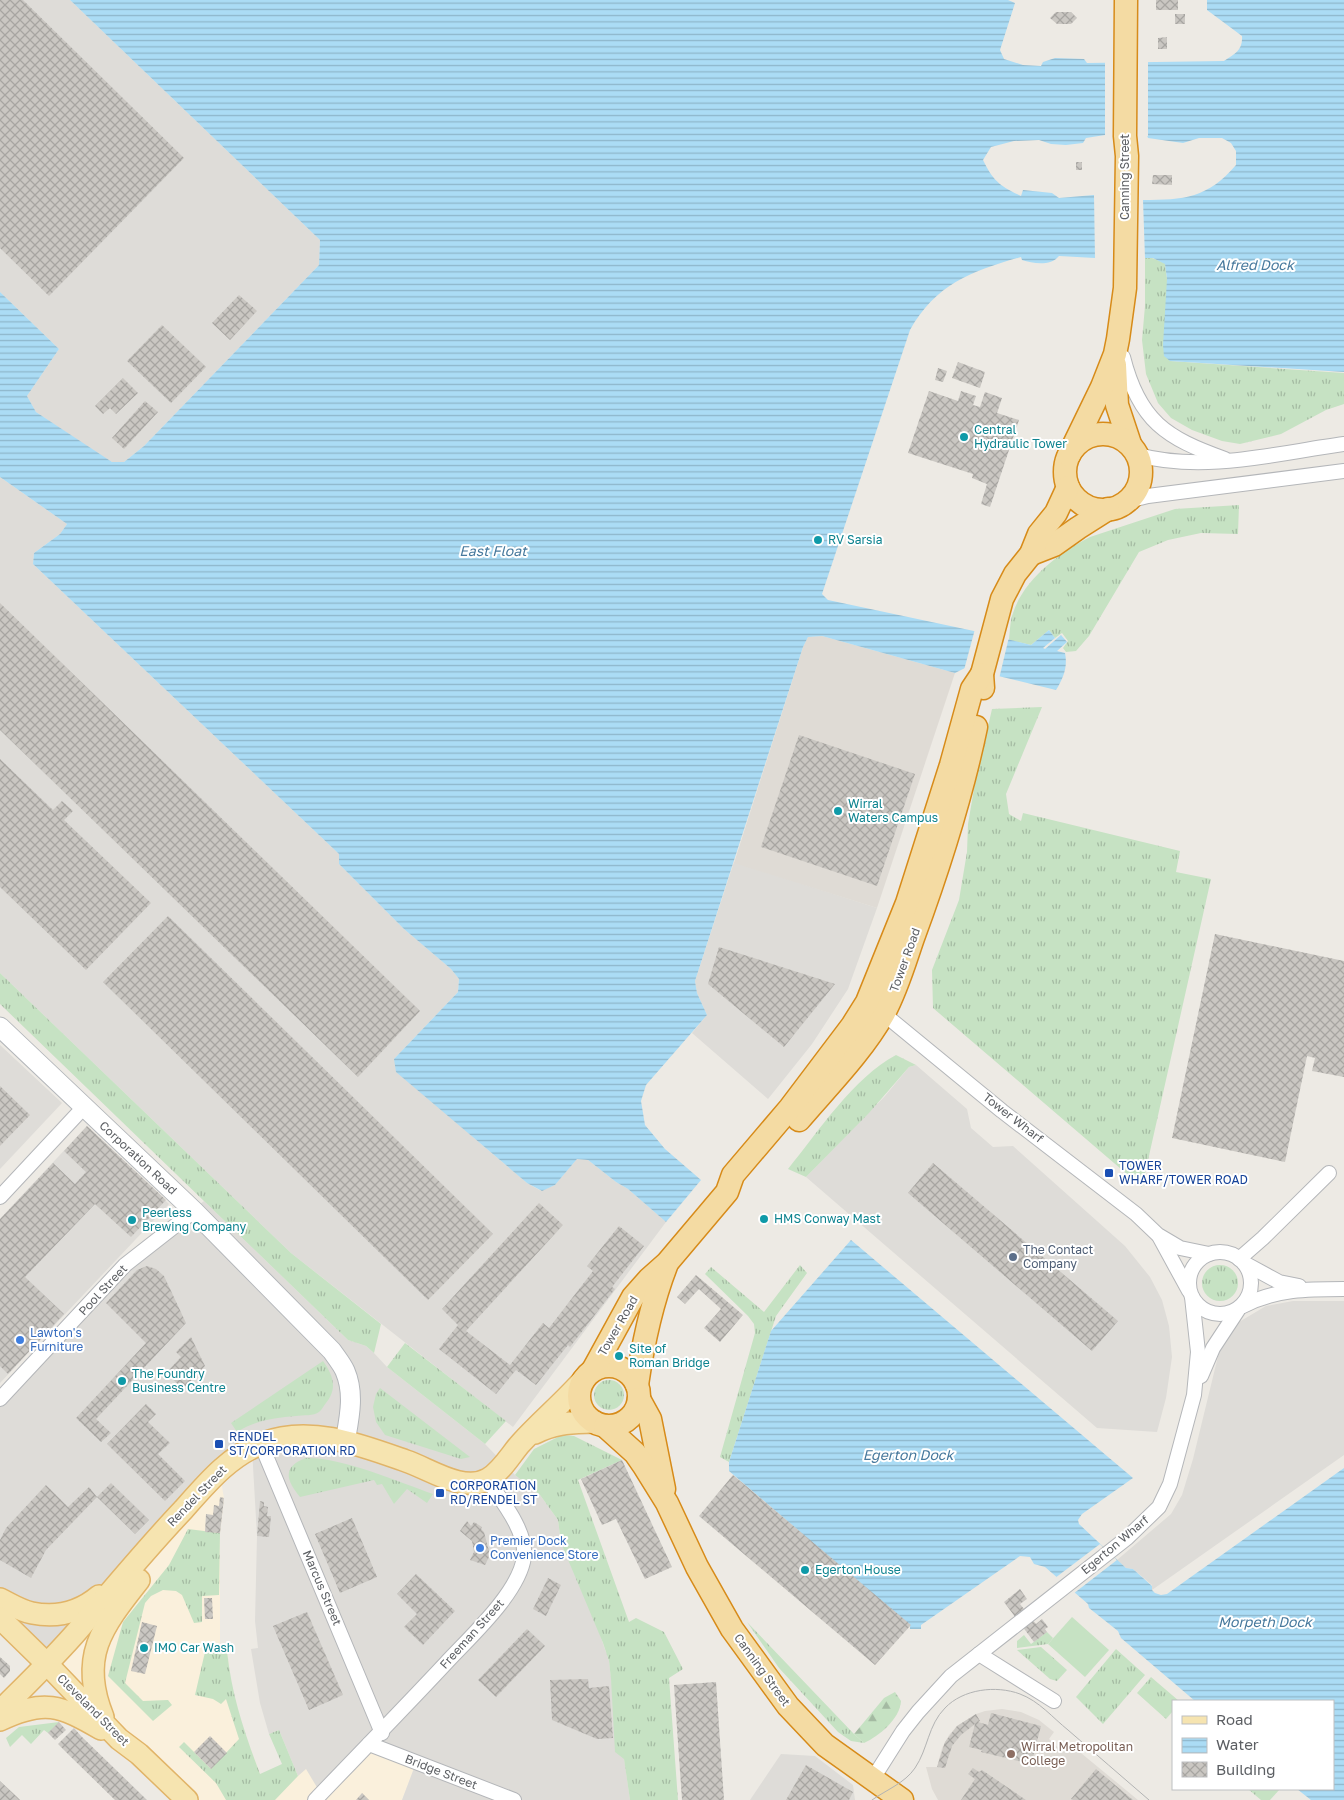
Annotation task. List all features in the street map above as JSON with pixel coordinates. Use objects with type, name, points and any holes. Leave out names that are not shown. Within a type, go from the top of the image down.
[{"type":"highway","name":"Canning Street","points":[[1126,0],[1125,136],[1127,156],[1125,288],[1117,347],[1115,385],[1117,405],[1134,450]]},
{"type":"highway","name":"Canning Street","points":[[1069,455],[1102,386],[1117,347]]},
{"type":"highway","points":[[1031,554],[1054,545],[1078,528],[1118,505],[1138,488],[1142,471],[1134,450],[1113,435],[1097,434],[1080,442],[1069,455],[1065,473],[1068,487],[1085,505],[1100,510],[1118,505]]},
{"type":"highway","name":"Tower Road","points":[[589,1374],[634,1297],[648,1279],[667,1263],[727,1192],[743,1186],[868,1038],[875,1008],[894,992],[924,909],[967,769],[983,696],[982,674],[1000,606],[1008,585],[1031,554],[1039,534],[1056,513],[1068,487]]},
{"type":"highway","name":"Tower Road","points":[[638,1392],[642,1348],[653,1301],[667,1263]]},
{"type":"highway","points":[[607,1366],[617,1367],[628,1372],[638,1392],[637,1408],[630,1418],[618,1424],[600,1424],[585,1414],[580,1402],[580,1387],[589,1374],[607,1366]]},
{"type":"highway","name":"Canning Street","points":[[638,1392],[650,1419],[667,1503]]},
{"type":"highway","name":"Canning Street","points":[[600,1424],[635,1453],[667,1503],[697,1567],[732,1629],[788,1706],[825,1745],[902,1800]]},
{"type":"main road","name":"Corporation Road","points":[[0,1027],[194,1211],[332,1351],[345,1370],[350,1391],[350,1412],[345,1442]]},
{"type":"main road","points":[[487,1479],[498,1471],[526,1438],[589,1374]]},
{"type":"main road","points":[[526,1438],[554,1425],[566,1422],[600,1424]]},
{"type":"main road","name":"Rendel Street","points":[[0,1711],[47,1664],[219,1470],[235,1457],[261,1444],[281,1437],[311,1435],[345,1442],[407,1461],[454,1480],[471,1482],[487,1479]]},
{"type":"main road","points":[[112,1732],[93,1689],[92,1670],[96,1644],[118,1607],[148,1567],[183,1510]]},
{"type":"main road","points":[[0,1599],[32,1613],[60,1614],[76,1611],[93,1601],[123,1578]]},
{"type":"main road","name":"Cleveland Street","points":[[0,1618],[112,1732],[139,1754],[187,1800]]},
{"type":"main road","points":[[0,1720],[18,1711],[31,1708],[53,1707],[112,1732]]},
{"type":"street","points":[[1117,347],[1140,404],[1156,424],[1165,431],[1206,452],[1230,461]]},
{"type":"street","points":[[1134,450],[1162,461],[1202,463],[1230,461],[1344,444]]},
{"type":"street","points":[[1118,505],[1148,496],[1344,471]]},
{"type":"street","name":"Tower Wharf","points":[[875,1008],[1002,1111],[1136,1214],[1158,1235],[1180,1248],[1209,1254]]},
{"type":"street","points":[[0,1196],[84,1107]]},
{"type":"street","points":[[1241,1261],[1329,1173]]},
{"type":"street","name":"Pool Street","points":[[0,1399],[125,1265],[194,1211]]},
{"type":"street","name":"Tower Wharf","points":[[1158,1235],[1191,1295]]},
{"type":"street","points":[[1314,1289],[1279,1282],[1229,1253],[1222,1252],[1209,1254],[1199,1260],[1193,1268],[1189,1279],[1191,1295],[1198,1306],[1205,1311],[1216,1314],[1228,1314],[1272,1294],[1314,1289],[1344,1289]]},
{"type":"street","points":[[1240,1308],[1250,1292],[1251,1285],[1249,1271],[1241,1261]]},
{"type":"street","name":"Egerton Wharf","points":[[872,1780],[903,1730],[951,1676],[1127,1538],[1159,1507],[1170,1484],[1180,1455],[1194,1395],[1198,1352],[1191,1295]]},
{"type":"street","name":"Egerton Wharf","points":[[1194,1395],[1213,1348],[1240,1308]]},
{"type":"street","name":"Marcus Street","points":[[261,1444],[382,1733]]},
{"type":"street","name":"Freeman Street","points":[[315,1800],[368,1744],[382,1733],[499,1605],[518,1576],[524,1556],[522,1537],[506,1507],[487,1479]]},
{"type":"street","points":[[979,1654],[1054,1701]]},
{"type":"street","name":"Bridge Street","points":[[368,1744],[514,1800]]},
{"type":"shaded area","points":[[0,0],[70,0],[320,240],[319,265],[144,446],[124,462],[112,462],[36,412],[27,396],[59,349],[0,292]]},
{"type":"shaded area","points":[[0,477],[67,524],[60,534],[34,553],[33,564],[339,854],[339,864],[404,929],[451,969],[459,979],[458,992],[394,1059],[474,1138],[527,1183],[541,1191],[555,1185],[577,1159],[588,1160],[628,1189],[666,1222],[513,1427],[291,1253],[0,973]]},
{"type":"shaded area","points":[[822,636],[955,673],[877,908],[734,863],[803,647],[808,637]]},
{"type":"shaded area","points":[[734,862],[877,908],[848,989],[812,1044],[768,1099],[692,1033],[707,1015],[697,993],[695,981]]},
{"type":"shaded area","points":[[0,1045],[62,1103],[0,1169]]},
{"type":"shaded area","points":[[916,1065],[967,1109],[971,1128],[993,1147],[1013,1146],[1125,1246],[1150,1277],[1162,1300],[1169,1326],[1172,1357],[1166,1398],[1157,1432],[1097,1428],[806,1177],[885,1096],[909,1067]]},
{"type":"shaded area","points":[[87,1126],[169,1204],[0,1383],[0,1219]]},
{"type":"shaded area","points":[[204,1201],[348,1340],[366,1346],[387,1367],[485,1444],[515,1475],[540,1495],[558,1520],[561,1543],[589,1603],[609,1661],[621,1755],[624,1758],[630,1800],[402,1800],[416,1763],[369,1745],[321,1794],[306,1769],[298,1776],[279,1730],[269,1734],[260,1703],[251,1649],[258,1648],[255,1621],[257,1536],[252,1449],[47,1664],[0,1618],[0,1398],[125,1265]]},
{"type":"shaded area","points":[[1293,1301],[1344,1301],[1344,1455],[1152,1590],[1152,1585],[1133,1569],[1126,1568],[1117,1560],[1171,1514],[1182,1495],[1193,1459],[1221,1344],[1239,1322],[1266,1306]]},
{"type":"shaded area","points":[[219,1470],[224,1498],[220,1533],[220,1651],[227,1651],[232,1692],[239,1718],[260,1774],[305,1769],[369,1744],[416,1763],[402,1800],[187,1800],[47,1664]]},
{"type":"shaded area","name":"Wirral Metropolitan College","points":[[1002,1709],[1021,1712],[1039,1720],[1054,1732],[1049,1739],[1063,1752],[1070,1744],[1138,1800],[938,1800],[932,1789],[926,1767],[937,1767],[942,1748],[949,1735],[957,1726],[976,1714]]},
{"type":"shaded area","points":[[781,1754],[815,1756],[853,1785],[855,1800],[750,1800]]},
{"type":"green space","points":[[1145,258],[1152,258],[1165,263],[1170,361],[1344,373],[1344,404],[1326,410],[1281,434],[1240,444],[1222,441],[1192,430],[1171,418],[1158,403],[1146,374],[1142,340],[1145,306]]},
{"type":"green space","points":[[1239,505],[1238,534],[1201,533],[1168,540],[1139,552],[1089,636],[1076,651],[1066,652],[1063,648],[1068,641],[1062,633],[1055,638],[1049,630],[1031,645],[1009,640],[1013,613],[1025,589],[1044,568],[1067,550],[1090,537],[1175,509]]},
{"type":"green space","points":[[1042,707],[1006,794],[1009,814],[1021,821],[1023,813],[1180,851],[1176,872],[1211,879],[1142,1187],[933,1008],[932,970],[959,900],[975,783],[992,709]]},
{"type":"green space","points":[[0,973],[291,1253],[381,1324],[374,1353],[366,1346],[348,1340],[0,1004]]},
{"type":"green space","points":[[896,1055],[916,1065],[909,1067],[869,1113],[806,1177],[788,1169],[824,1122],[851,1091],[881,1065]]},
{"type":"green space","points":[[800,1265],[807,1273],[776,1316],[729,1462],[720,1457],[755,1333],[754,1324],[705,1274],[711,1267],[764,1312]]},
{"type":"green space","points":[[1220,1265],[1233,1270],[1238,1283],[1233,1296],[1220,1301],[1207,1296],[1202,1283],[1207,1270]]},
{"type":"green space","points":[[405,1343],[506,1421],[485,1444],[387,1367]]},
{"type":"green space","points":[[323,1361],[332,1376],[333,1387],[330,1397],[320,1411],[311,1415],[266,1420],[237,1432],[231,1423]]},
{"type":"green space","points":[[609,1380],[620,1384],[624,1395],[620,1406],[609,1410],[598,1406],[594,1395],[598,1384]]},
{"type":"green space","points":[[380,1388],[470,1457],[461,1459],[385,1435],[376,1422],[373,1407],[376,1394]]},
{"type":"green space","points":[[562,1435],[574,1436],[622,1460],[578,1480],[629,1622],[636,1618],[664,1632],[683,1669],[669,1678],[678,1800],[630,1800],[624,1759],[615,1752],[611,1679],[609,1661],[603,1643],[561,1543],[558,1520],[540,1495],[515,1475],[534,1449]]},
{"type":"green space","points":[[306,1458],[353,1466],[433,1494],[427,1503],[407,1489],[394,1504],[382,1484],[377,1485],[374,1480],[300,1497],[292,1485],[289,1475],[293,1466]]},
{"type":"green space","points":[[188,1529],[220,1533],[219,1595],[202,1596],[202,1622],[194,1623],[182,1595],[176,1591],[163,1590],[151,1596],[145,1603],[125,1683],[143,1701],[168,1700],[172,1705],[153,1721],[108,1676],[123,1622],[169,1565]]},
{"type":"green space","points":[[1072,1617],[1109,1650],[1085,1677],[1048,1644]]},
{"type":"green space","points":[[747,1622],[864,1743],[851,1741],[838,1732],[779,1668]]},
{"type":"green space","points":[[1047,1632],[1053,1638],[1048,1644],[1017,1648],[1017,1641],[1024,1635],[1031,1644]]},
{"type":"green space","points":[[1041,1647],[1067,1670],[1057,1681],[1050,1679],[1017,1650]]},
{"type":"green space","points":[[1116,1649],[1145,1675],[1103,1724],[1076,1697]]},
{"type":"green space","points":[[227,1651],[239,1714],[260,1774],[282,1764],[269,1734],[279,1730],[298,1776],[275,1800],[226,1800],[216,1783],[179,1747],[184,1742],[211,1769],[239,1739],[226,1699],[221,1704],[213,1699],[195,1695],[205,1652]]},
{"type":"green space","points":[[1151,1677],[1178,1700],[1172,1700],[1172,1712],[1166,1719],[1137,1693]]},
{"type":"green space","points":[[895,1692],[901,1701],[897,1714],[888,1726],[864,1743],[854,1734],[884,1698]]},
{"type":"green space","points":[[59,1722],[48,1733],[44,1730],[31,1744],[22,1735],[10,1747],[6,1738],[19,1727]]},
{"type":"green space","points":[[1249,1790],[1279,1790],[1270,1800],[1261,1800]]},
{"type":"water","name":"East Float","points":[[70,0],[1008,0],[1015,3],[1000,50],[1004,59],[1023,65],[1041,66],[1043,62],[1055,58],[1084,59],[1087,63],[1224,61],[1235,54],[1240,48],[1242,36],[1207,10],[1207,0],[1344,0],[1344,372],[1170,361],[1164,356],[1167,279],[1165,264],[1153,258],[1145,258],[1143,200],[1183,198],[1205,191],[1226,176],[1236,165],[1236,151],[1231,143],[1222,138],[1199,138],[1183,143],[1148,138],[1147,135],[1105,135],[1086,138],[1083,143],[1066,145],[1051,144],[1039,140],[1014,141],[991,147],[983,160],[990,173],[998,182],[1021,196],[1023,190],[1052,193],[1059,198],[1094,195],[1095,258],[1059,256],[1052,261],[1042,263],[1022,260],[1021,257],[1003,262],[971,274],[944,290],[920,314],[910,330],[822,594],[828,600],[1031,645],[1049,630],[1055,638],[1043,648],[1045,649],[1061,635],[1067,642],[1057,651],[1065,653],[1064,673],[1056,690],[965,668],[955,673],[822,636],[808,637],[803,647],[695,981],[697,993],[707,1015],[646,1085],[641,1101],[645,1125],[665,1149],[701,1180],[666,1222],[628,1189],[588,1160],[577,1159],[555,1185],[542,1191],[527,1183],[396,1072],[394,1059],[458,992],[459,979],[451,969],[404,929],[339,864],[339,854],[33,564],[34,553],[60,534],[67,524],[0,477],[0,292],[59,349],[27,396],[36,412],[112,462],[124,462],[144,446],[319,265],[320,240]]},
{"type":"water","name":"Egerton Dock","points":[[851,1240],[1133,1478],[1082,1514],[1078,1520],[1079,1524],[1126,1568],[1133,1569],[1152,1586],[1152,1590],[1155,1593],[1161,1595],[1167,1594],[1344,1468],[1344,1800],[1311,1800],[1298,1790],[1334,1790],[1334,1700],[1194,1700],[1121,1638],[1118,1631],[1089,1608],[1088,1604],[1045,1567],[1034,1564],[1030,1557],[1020,1556],[921,1625],[921,1629],[910,1629],[910,1626],[729,1471],[729,1462],[771,1331]]},
{"type":"pier","points":[[1105,60],[1148,60],[1148,136],[1105,136]]},
{"type":"pier","points":[[975,629],[1009,637],[999,679],[964,670]]},
{"type":"pier","points":[[1100,1544],[1117,1560],[1073,1594],[1055,1578]]},
{"type":"building","points":[[0,0],[23,0],[184,158],[49,296],[0,248]]},
{"type":"building","points":[[1156,0],[1178,0],[1178,10],[1156,10]]},
{"type":"building","points":[[1056,12],[1071,12],[1077,18],[1071,24],[1057,24],[1050,18]]},
{"type":"building","points":[[1175,14],[1185,14],[1185,24],[1175,24]]},
{"type":"building","points":[[1167,37],[1167,49],[1158,49],[1158,38]]},
{"type":"building","points":[[1076,162],[1082,162],[1082,170],[1076,170]]},
{"type":"building","points":[[1153,175],[1172,175],[1172,185],[1152,184]]},
{"type":"building","points":[[239,295],[257,311],[230,340],[212,323]]},
{"type":"building","points":[[162,325],[206,367],[171,403],[127,361]]},
{"type":"building","points":[[958,362],[985,372],[980,388],[952,378]]},
{"type":"building","points":[[938,368],[947,371],[943,382],[935,380]]},
{"type":"building","points":[[123,378],[138,393],[116,414],[110,408],[103,414],[95,406]]},
{"type":"building","name":"Central Hydraulic Tower","points":[[929,391],[958,401],[961,391],[976,396],[973,405],[980,407],[985,392],[1002,398],[997,413],[1019,420],[990,507],[981,504],[987,484],[972,478],[973,474],[908,453]]},
{"type":"building","points":[[145,401],[158,412],[124,449],[112,438]]},
{"type":"building","points":[[0,603],[420,1011],[358,1077],[0,730]]},
{"type":"building","name":"Wirral Waters Campus","points":[[799,735],[915,774],[877,886],[761,847]]},
{"type":"building","points":[[0,759],[53,810],[62,801],[73,811],[64,820],[151,903],[86,970],[0,887]]},
{"type":"building","points":[[168,916],[493,1234],[428,1300],[103,982]]},
{"type":"building","points":[[1215,934],[1344,961],[1344,1077],[1312,1071],[1315,1058],[1307,1056],[1285,1162],[1172,1138]]},
{"type":"building","points":[[719,947],[835,984],[784,1047],[708,984]]},
{"type":"building","points":[[0,1086],[30,1115],[0,1146]]},
{"type":"building","points":[[87,1126],[166,1200],[131,1237],[95,1204],[25,1277],[64,1314],[8,1374],[0,1366],[0,1219],[53,1163],[75,1184],[86,1172],[64,1151]]},
{"type":"building","name":"The Contact Company","points":[[933,1163],[1118,1321],[1092,1351],[908,1193]]},
{"type":"building","points":[[539,1203],[563,1225],[466,1331],[510,1365],[543,1323],[549,1328],[593,1271],[587,1266],[619,1226],[644,1246],[612,1287],[615,1289],[570,1347],[568,1345],[536,1385],[516,1370],[496,1394],[439,1349],[458,1325],[442,1309]]},
{"type":"building","name":"The Foundry Business Centre","points":[[147,1266],[156,1269],[164,1276],[186,1323],[96,1419],[111,1433],[101,1442],[76,1418],[146,1343],[106,1303],[137,1270]]},
{"type":"building","points":[[696,1275],[743,1315],[720,1342],[704,1328],[721,1309],[699,1289],[685,1304],[677,1297]]},
{"type":"building","points":[[191,1337],[205,1366],[183,1389],[166,1373],[181,1357],[176,1352]]},
{"type":"building","points":[[146,1404],[156,1414],[148,1422],[170,1443],[158,1454],[185,1481],[165,1501],[107,1444]]},
{"type":"building","points":[[622,1460],[672,1567],[645,1579],[616,1519],[602,1525],[581,1479]]},
{"type":"building","name":"Egerton House","points":[[733,1475],[911,1625],[875,1665],[699,1516]]},
{"type":"building","points":[[111,1483],[149,1520],[135,1534],[97,1497]]},
{"type":"building","points":[[46,1485],[68,1507],[89,1487],[97,1497],[46,1550],[31,1578],[0,1560],[0,1540],[6,1528]]},
{"type":"building","points":[[220,1497],[224,1498],[220,1533],[205,1532],[206,1514],[213,1515],[214,1505],[219,1506]]},
{"type":"building","points":[[260,1501],[264,1502],[264,1506],[268,1507],[267,1516],[271,1516],[269,1537],[257,1536]]},
{"type":"building","points":[[352,1518],[377,1577],[340,1593],[315,1534]]},
{"type":"building","name":"Premier Dock Convenience Store","points":[[467,1521],[471,1526],[474,1522],[482,1527],[481,1529],[484,1532],[490,1555],[485,1565],[470,1560],[474,1552],[472,1541],[460,1531]]},
{"type":"building","points":[[416,1574],[455,1611],[423,1645],[404,1627],[417,1614],[397,1594]]},
{"type":"building","points":[[548,1578],[561,1585],[546,1616],[533,1609]]},
{"type":"building","points":[[1020,1589],[1027,1599],[1020,1604],[1036,1624],[1042,1619],[1048,1627],[1045,1629],[1047,1632],[1034,1642],[1004,1602]]},
{"type":"building","points":[[204,1598],[212,1598],[213,1619],[205,1619]]},
{"type":"building","points":[[307,1612],[343,1695],[309,1710],[273,1626]]},
{"type":"building","name":"IMO Car Wash","points":[[142,1622],[157,1626],[145,1674],[131,1671]]},
{"type":"building","points":[[527,1629],[545,1646],[496,1697],[478,1680]]},
{"type":"building","points":[[0,1657],[10,1666],[10,1671],[4,1678],[0,1674]]},
{"type":"building","points":[[588,1679],[589,1688],[609,1686],[613,1738],[597,1739],[552,1720],[550,1680]]},
{"type":"building","points":[[716,1682],[724,1800],[682,1800],[674,1685]]},
{"type":"building","points":[[991,1713],[1041,1726],[1031,1764],[981,1752],[982,1750],[969,1747],[975,1724],[961,1735],[952,1746],[945,1768],[937,1767],[945,1742],[957,1726],[976,1714],[980,1721],[978,1722],[988,1725]]},
{"type":"building","points":[[59,1722],[66,1730],[55,1740],[48,1733]]},
{"type":"building","points":[[74,1728],[147,1800],[115,1800],[72,1758],[58,1744]]},
{"type":"building","points":[[210,1736],[227,1753],[211,1769],[194,1752]]},
{"type":"building","points":[[806,1765],[853,1792],[849,1800],[786,1800]]},
{"type":"building","points":[[973,1768],[979,1772],[982,1770],[1026,1800],[961,1800],[975,1779],[968,1774]]},
{"type":"building","points":[[1096,1769],[1133,1800],[1071,1799]]},
{"type":"building","points":[[0,1781],[17,1797],[20,1800],[0,1800]]},
{"type":"building","points":[[362,1793],[369,1800],[356,1800]]},
{"type":"tram line","points":[[872,1800],[901,1782],[915,1768],[923,1753],[931,1729],[945,1708],[952,1702],[970,1693],[990,1689],[1020,1694],[1046,1710],[1149,1800]]},
{"type":"place","name":"Central Hydraulic Tower","points":[[964,437]]},
{"type":"place","name":"RV Sarsia","points":[[818,540]]},
{"type":"place","name":"Wirral Waters Campus","points":[[838,811]]},
{"type":"place","name":"TOWER WHARF/TOWER ROAD","points":[[1109,1173]]},
{"type":"place","name":"HMS Conway Mast","points":[[764,1219]]},
{"type":"place","name":"Peerless Brewing Company","points":[[132,1220]]},
{"type":"place","name":"The Contact Company","points":[[1013,1257]]},
{"type":"place","name":"Lawton's Furniture","points":[[20,1340]]},
{"type":"place","name":"Site of Roman Bridge","points":[[619,1356]]},
{"type":"place","name":"The Foundry Business Centre","points":[[122,1381]]},
{"type":"place","name":"RENDEL ST/CORPORATION RD","points":[[219,1444]]},
{"type":"place","name":"CORPORATION RD/RENDEL ST","points":[[440,1493]]},
{"type":"place","name":"Premier Dock Convenience Store","points":[[480,1548]]},
{"type":"place","name":"Egerton House","points":[[805,1570]]},
{"type":"place","name":"IMO Car Wash","points":[[144,1648]]},
{"type":"place","name":"Wirral Metropolitan College","points":[[1011,1754]]},
{"type":"water label","name":"Alfred Dock","points":[[1255,265]]},
{"type":"water label","name":"Morpeth Dock","points":[[1265,1622]]}]
